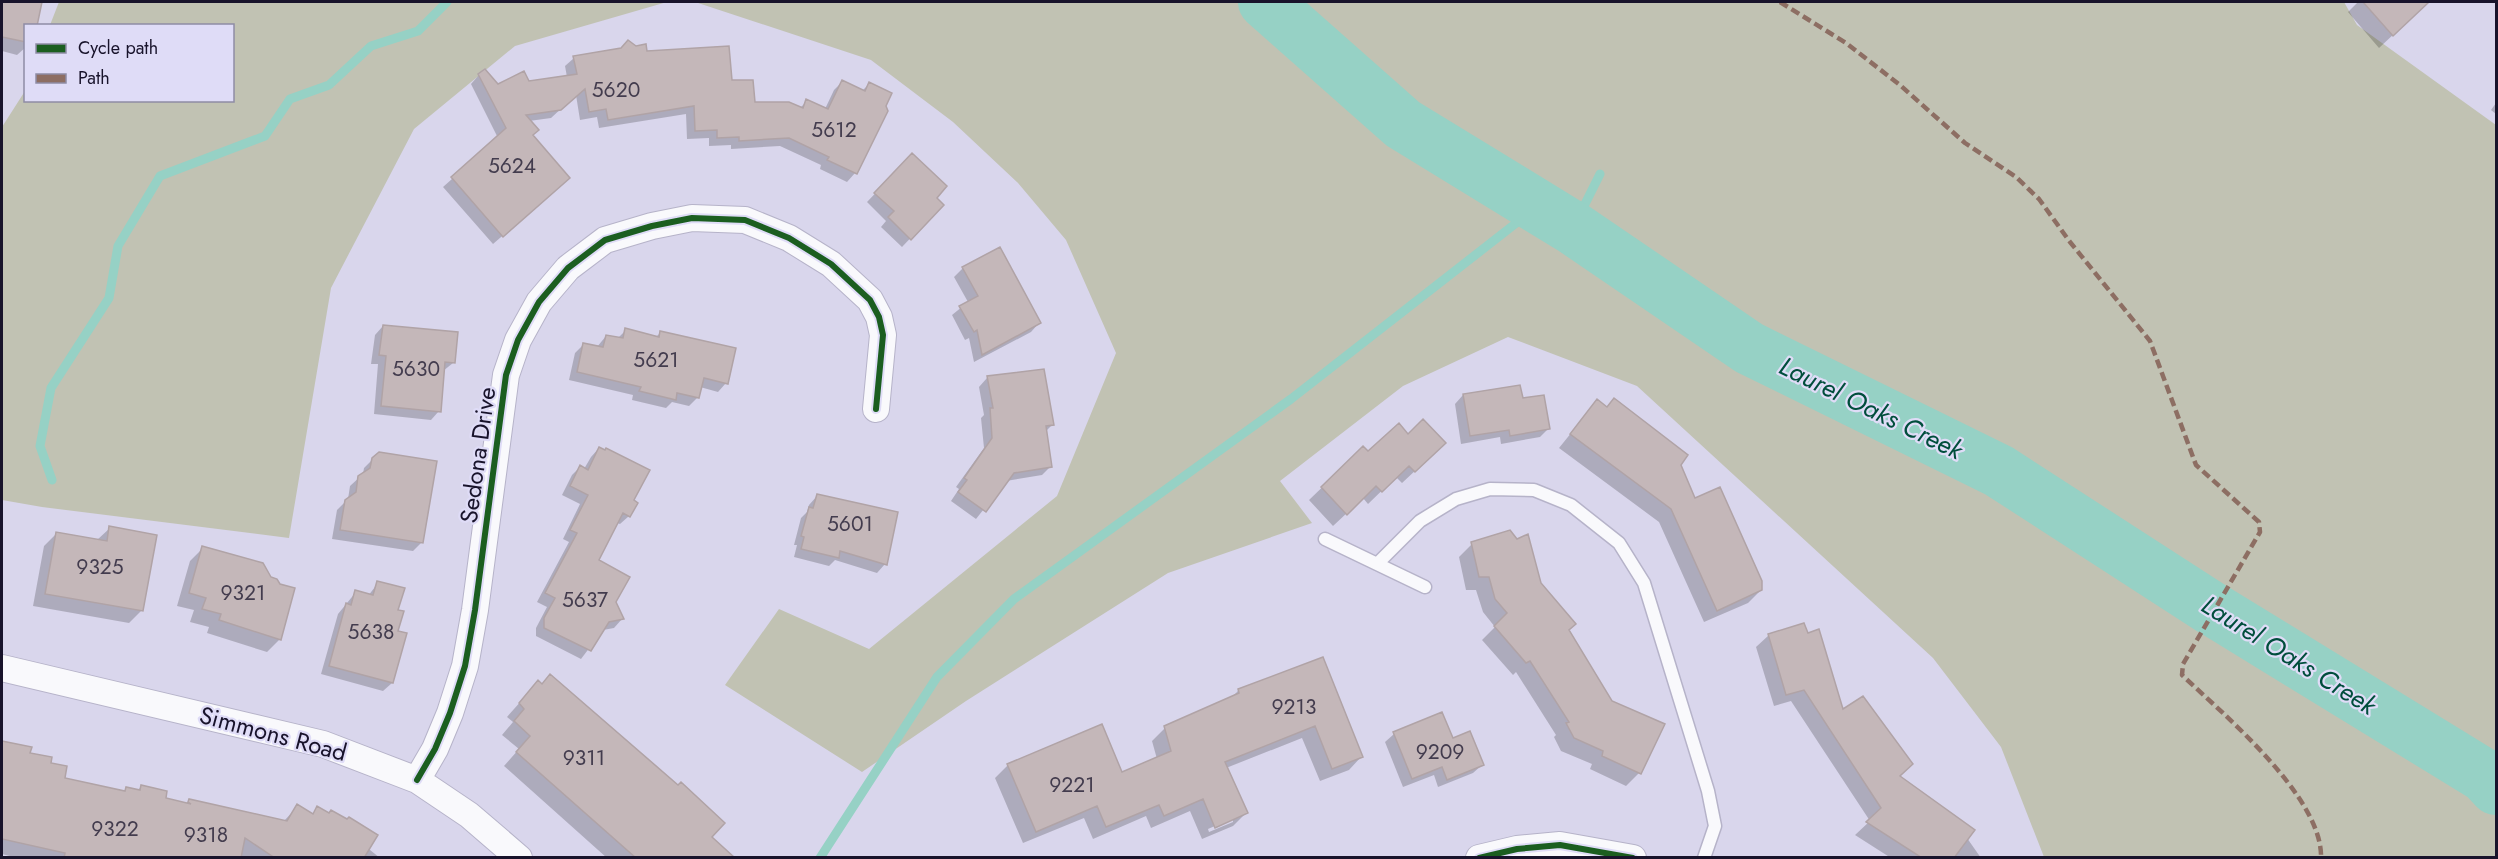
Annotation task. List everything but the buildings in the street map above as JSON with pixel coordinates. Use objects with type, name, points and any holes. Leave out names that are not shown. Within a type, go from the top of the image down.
[{"type":"street","name":"Sedona Drive","points":[[417,780],[435,749],[450,713],[465,666],[476,610],[506,375],[518,340],[539,302],[568,268],[605,240],[652,226],[692,218],[745,220],[789,237],[831,264],[870,300],[879,317],[883,335],[876,409]]},
{"type":"street","name":"Simmons Road","points":[[2,668],[323,744],[417,780],[469,815],[519,858]]},
{"type":"street","points":[[1479,858],[1517,849],[1560,845],[1633,858]]},
{"type":"lane","points":[[1377,564],[1419,520],[1456,499],[1490,489],[1534,490],[1571,505],[1619,543],[1644,583],[1708,792],[1715,826],[1704,858]]},
{"type":"lane","points":[[1325,538],[1425,587]]},
{"type":"green space","points":[[59,2],[667,2],[515,46],[414,129],[331,288],[289,538],[2,500],[2,127],[24,93],[24,102],[234,102],[234,24],[50,24]]},
{"type":"green space","points":[[695,2],[2344,2],[2357,25],[2496,125],[2496,857],[2044,857],[2001,747],[1933,658],[1637,386],[1508,337],[1403,386],[1280,481],[1312,523],[1168,573],[966,701],[862,772],[725,685],[779,609],[869,649],[1057,496],[1116,353],[1066,240],[1018,183],[953,122],[871,60]]},
{"type":"waterway","points":[[52,480],[40,446],[51,388],[109,298],[118,246],[160,176],[265,136],[290,99],[329,85],[371,46],[418,31],[447,2]]},
{"type":"waterway","name":"Laurel Oaks Creek","points":[[1265,2],[1403,124],[1573,228],[1749,348],[1999,471],[2211,608],[2485,776],[2496,788]]},
{"type":"waterway","points":[[1573,228],[1600,174]]},
{"type":"waterway","points":[[820,858],[937,677],[1014,599],[1291,399],[1538,206]]},
{"type":"marked path","points":[[1780,2],[1846,43],[1900,85],[1965,143],[2016,177],[2039,199],[2070,242],[2150,341],[2196,465],[2259,522],[2260,532],[2183,664],[2182,675],[2245,734],[2289,784],[2306,809],[2317,834],[2321,858]]},
{"type":"cycle path","points":[[417,780],[435,749],[450,713],[465,666],[475,610],[506,375],[518,340],[539,302],[568,268],[605,240],[652,226],[692,218],[745,220],[789,238],[831,264],[870,300],[879,317],[883,335],[876,409]]},
{"type":"cycle path","points":[[1479,858],[1517,849],[1560,845],[1633,858]]}]
